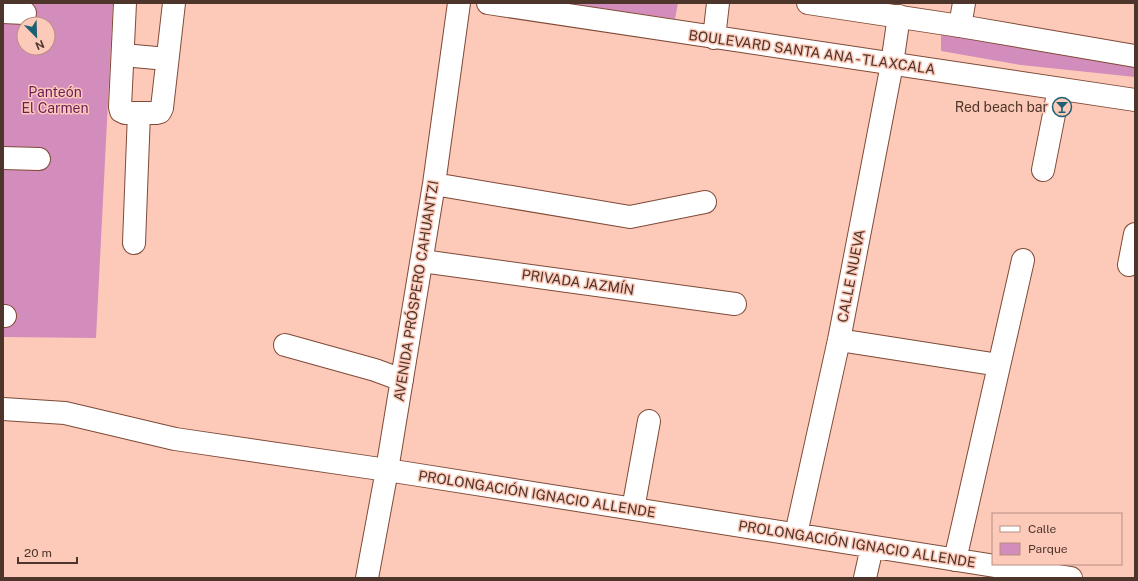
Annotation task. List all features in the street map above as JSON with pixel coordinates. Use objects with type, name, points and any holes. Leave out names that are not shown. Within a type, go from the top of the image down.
[{"type":"street","points":[[125,3],[120,107],[121,111],[125,113],[156,113],[160,112],[162,108],[174,3]]},
{"type":"street","name":"AVENIDA PRÓSPERO CAHUANTZI","points":[[367,578],[387,470],[422,261],[459,3]]},
{"type":"street","name":"BOULEVARD SANTA ANA - TLAXCALA","points":[[488,3],[1135,100]]},
{"type":"street","points":[[714,38],[718,3]]},
{"type":"street","points":[[808,3],[898,16],[1134,55]]},
{"type":"street","points":[[960,26],[964,3]]},
{"type":"street","points":[[3,12],[25,13]]},
{"type":"street","name":"CALLE NUEVA","points":[[796,534],[839,340],[892,64],[898,16]]},
{"type":"street","points":[[123,55],[167,59]]},
{"type":"street","points":[[1043,170],[1059,89]]},
{"type":"street","points":[[134,243],[139,113]]},
{"type":"street","points":[[3,158],[39,159]]},
{"type":"street","points":[[434,184],[630,217],[705,202]]},
{"type":"street","points":[[1129,265],[1135,234]]},
{"type":"street","points":[[955,560],[1023,260]]},
{"type":"street","name":"PRIVADA JAZMÍN","points":[[422,261],[735,304]]},
{"type":"street","points":[[839,340],[999,365]]},
{"type":"street","points":[[285,345],[375,370],[402,380]]},
{"type":"street","name":"PROLONGACIÓN IGNACIO ALLENDE","points":[[3,409],[65,413],[175,439],[387,470],[1071,578]]},
{"type":"street","points":[[633,509],[649,421]]},
{"type":"street","points":[[865,578],[872,547]]},
{"type":"green space","name":"Panteón El Carmen","points":[[3,3],[113,3],[96,338],[3,337]]},
{"type":"green space","points":[[566,3],[678,3],[675,19]]},
{"type":"green space","points":[[941,35],[996,42],[1135,65],[1135,77],[1021,65],[941,51]]},
{"type":"place","name":"Red beach bar","points":[[1062,107]]}]
